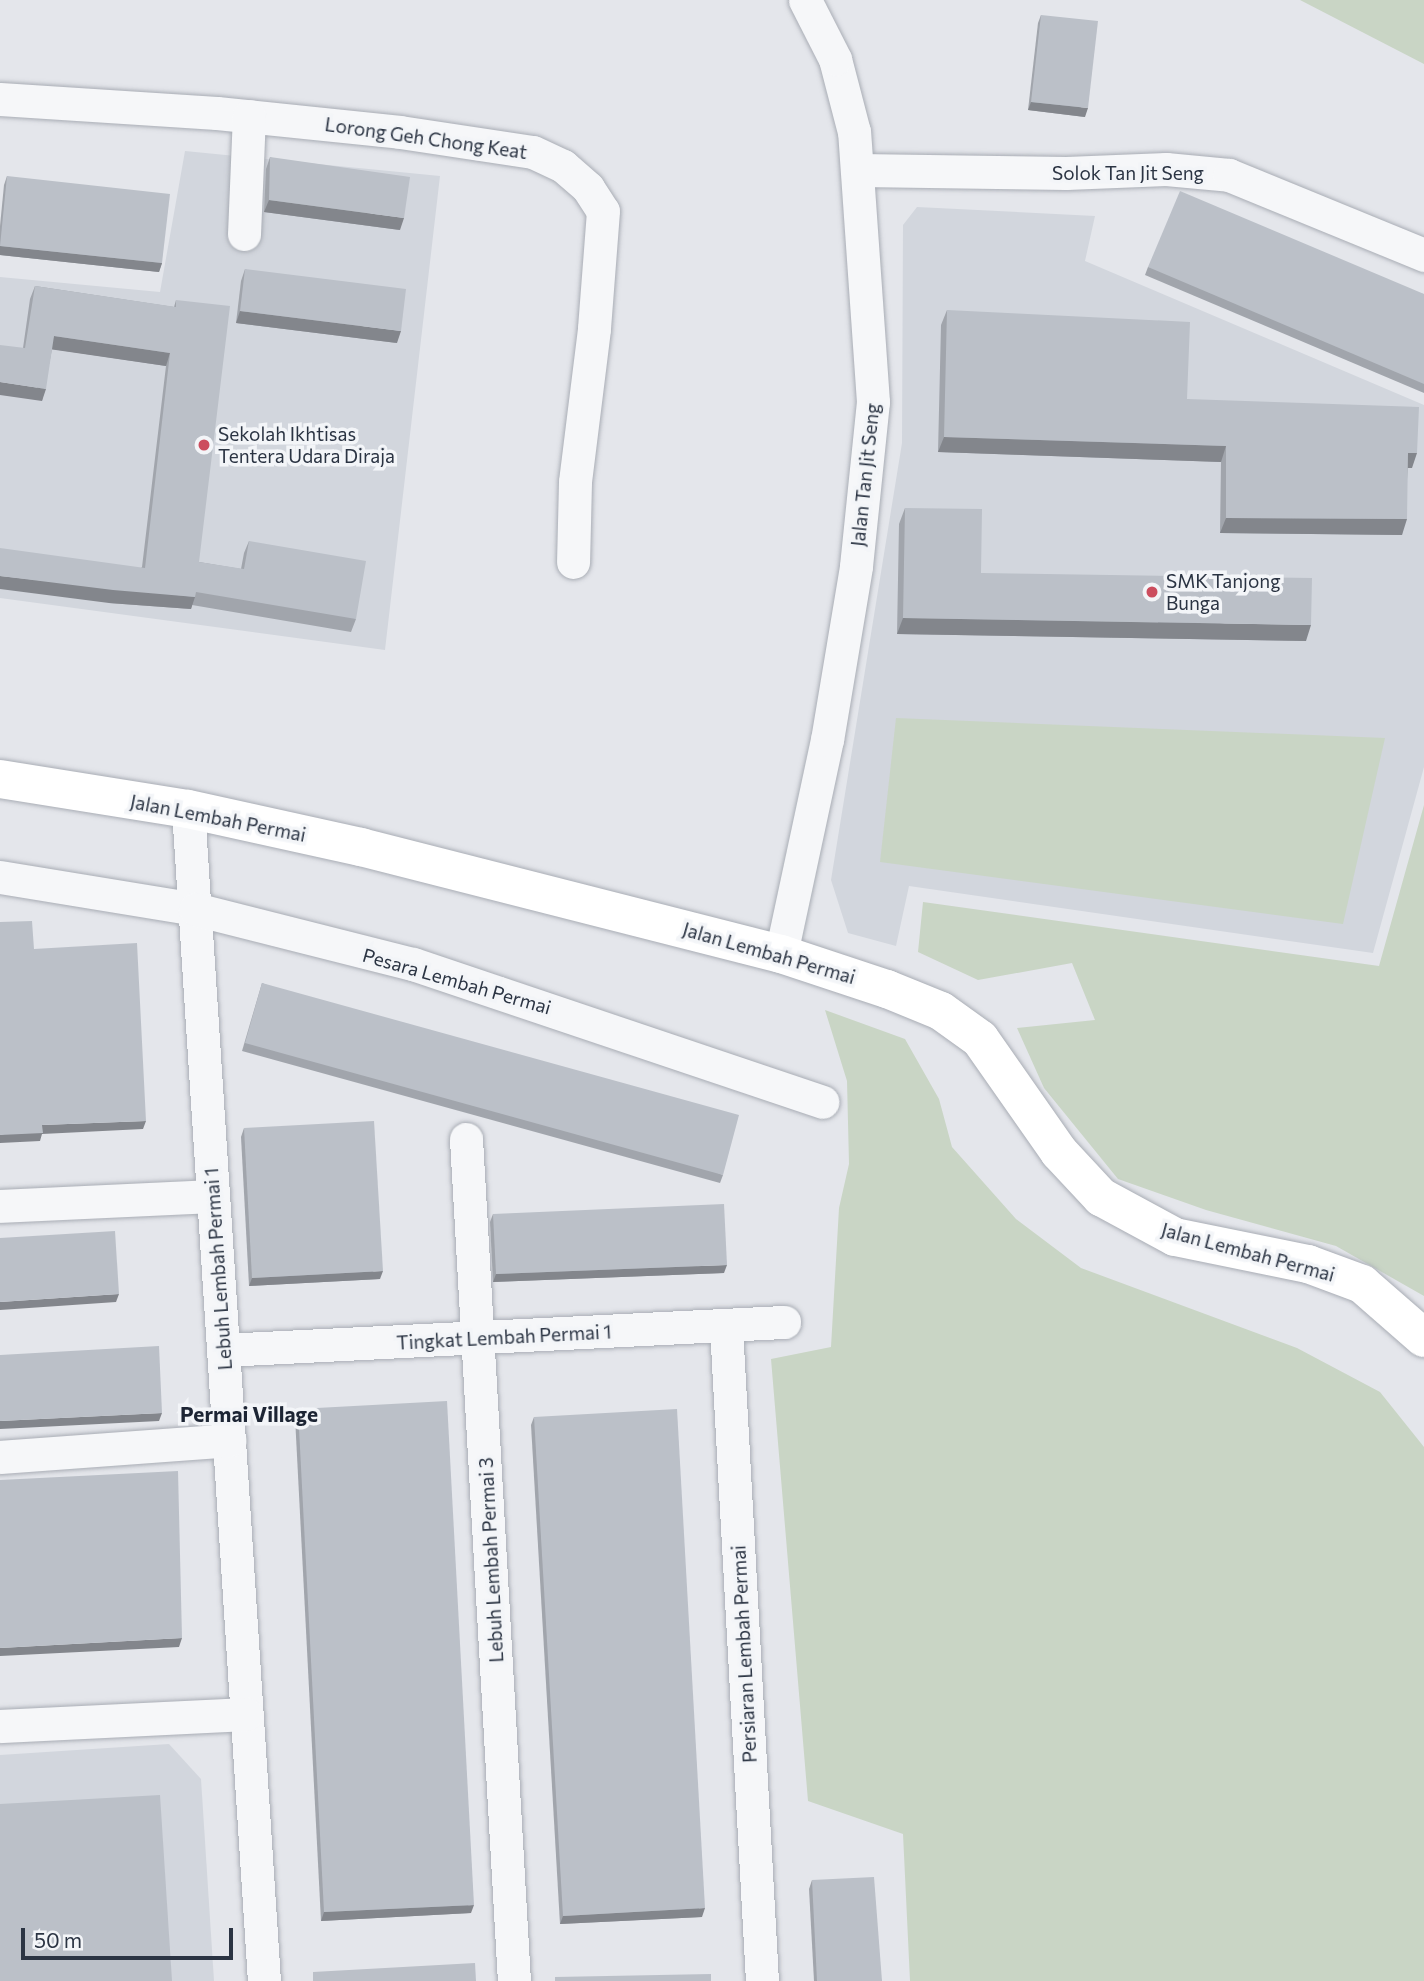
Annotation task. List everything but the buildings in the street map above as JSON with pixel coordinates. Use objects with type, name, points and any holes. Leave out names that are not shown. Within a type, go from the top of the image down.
[{"type":"main road","name":"Jalan Lembah Permai","points":[[0,779],[188,809],[361,847],[781,954],[941,1011],[980,1040],[1059,1152],[1101,1197],[1136,1219],[1175,1237],[1308,1264],[1362,1284],[1424,1338]]},
{"type":"street","name":"Jalan Tan Jit Seng","points":[[781,954],[827,740],[866,482],[873,367],[859,170],[846,91],[825,32],[805,0]]},
{"type":"street","name":"Lorong Geh Chong Keat","points":[[0,99],[249,116],[533,152],[563,166],[588,187],[603,211],[602,254],[575,482],[573,562]]},
{"type":"street","points":[[244,234],[249,116]]},
{"type":"street","name":"Solok Tan Jit Seng","points":[[859,170],[1066,173],[1166,169],[1229,175],[1424,255]]},
{"type":"street","name":"Lebuh Lembah Permai 1","points":[[188,809],[264,1981]]},
{"type":"street","name":"Pesara Lembah Permai","points":[[0,877],[195,909],[413,964],[822,1102]]},
{"type":"street","name":"Lebuh Lembah Permai 3","points":[[466,1139],[514,1981]]},
{"type":"street","points":[[0,1206],[213,1196]]},
{"type":"street","name":"Tingkat Lembah Permai 1","points":[[223,1350],[726,1327],[784,1322]]},
{"type":"street","name":"Persiaran Lembah Permai","points":[[726,1327],[762,1981]]},
{"type":"street","points":[[0,1457],[229,1440]]},
{"type":"street","points":[[0,1726],[246,1714]]},
{"type":"shaded area","name":"Sekolah Ikhtisas Tentera Udara Diraja","points":[[185,151],[440,176],[385,650],[0,598],[0,277],[160,292]]},
{"type":"shaded area","name":"SMK Tanjong Bunga","points":[[917,207],[1095,216],[1085,261],[1424,405],[1424,767],[1373,953],[909,886],[896,946],[848,933],[831,880],[902,443],[903,225]]},
{"type":"shaded area","points":[[169,1744],[201,1779],[214,1981],[0,1981],[0,1755]]},
{"type":"green space","points":[[1300,0],[1424,0],[1424,64]]},
{"type":"green space","points":[[896,718],[1385,738],[1343,924],[880,862]]},
{"type":"green space","points":[[1424,805],[1424,1296],[1336,1246],[1206,1210],[1118,1179],[1044,1088],[1017,1028],[1095,1020],[1072,963],[978,980],[918,952],[923,902],[1379,966]]},
{"type":"green space","points":[[825,1010],[905,1039],[939,1099],[952,1147],[1016,1219],[1081,1268],[1297,1348],[1380,1392],[1424,1447],[1424,1981],[910,1981],[903,1834],[808,1801],[771,1359],[831,1347],[839,1208],[849,1164],[847,1081]]},
{"type":"place","name":"Sekolah Ikhtisas Tentera Udara Diraja","points":[[204,445]]},
{"type":"place","name":"SMK Tanjong Bunga","points":[[1152,592]]},
{"type":"district","name":"Permai Village","points":[[249,1414]]}]
